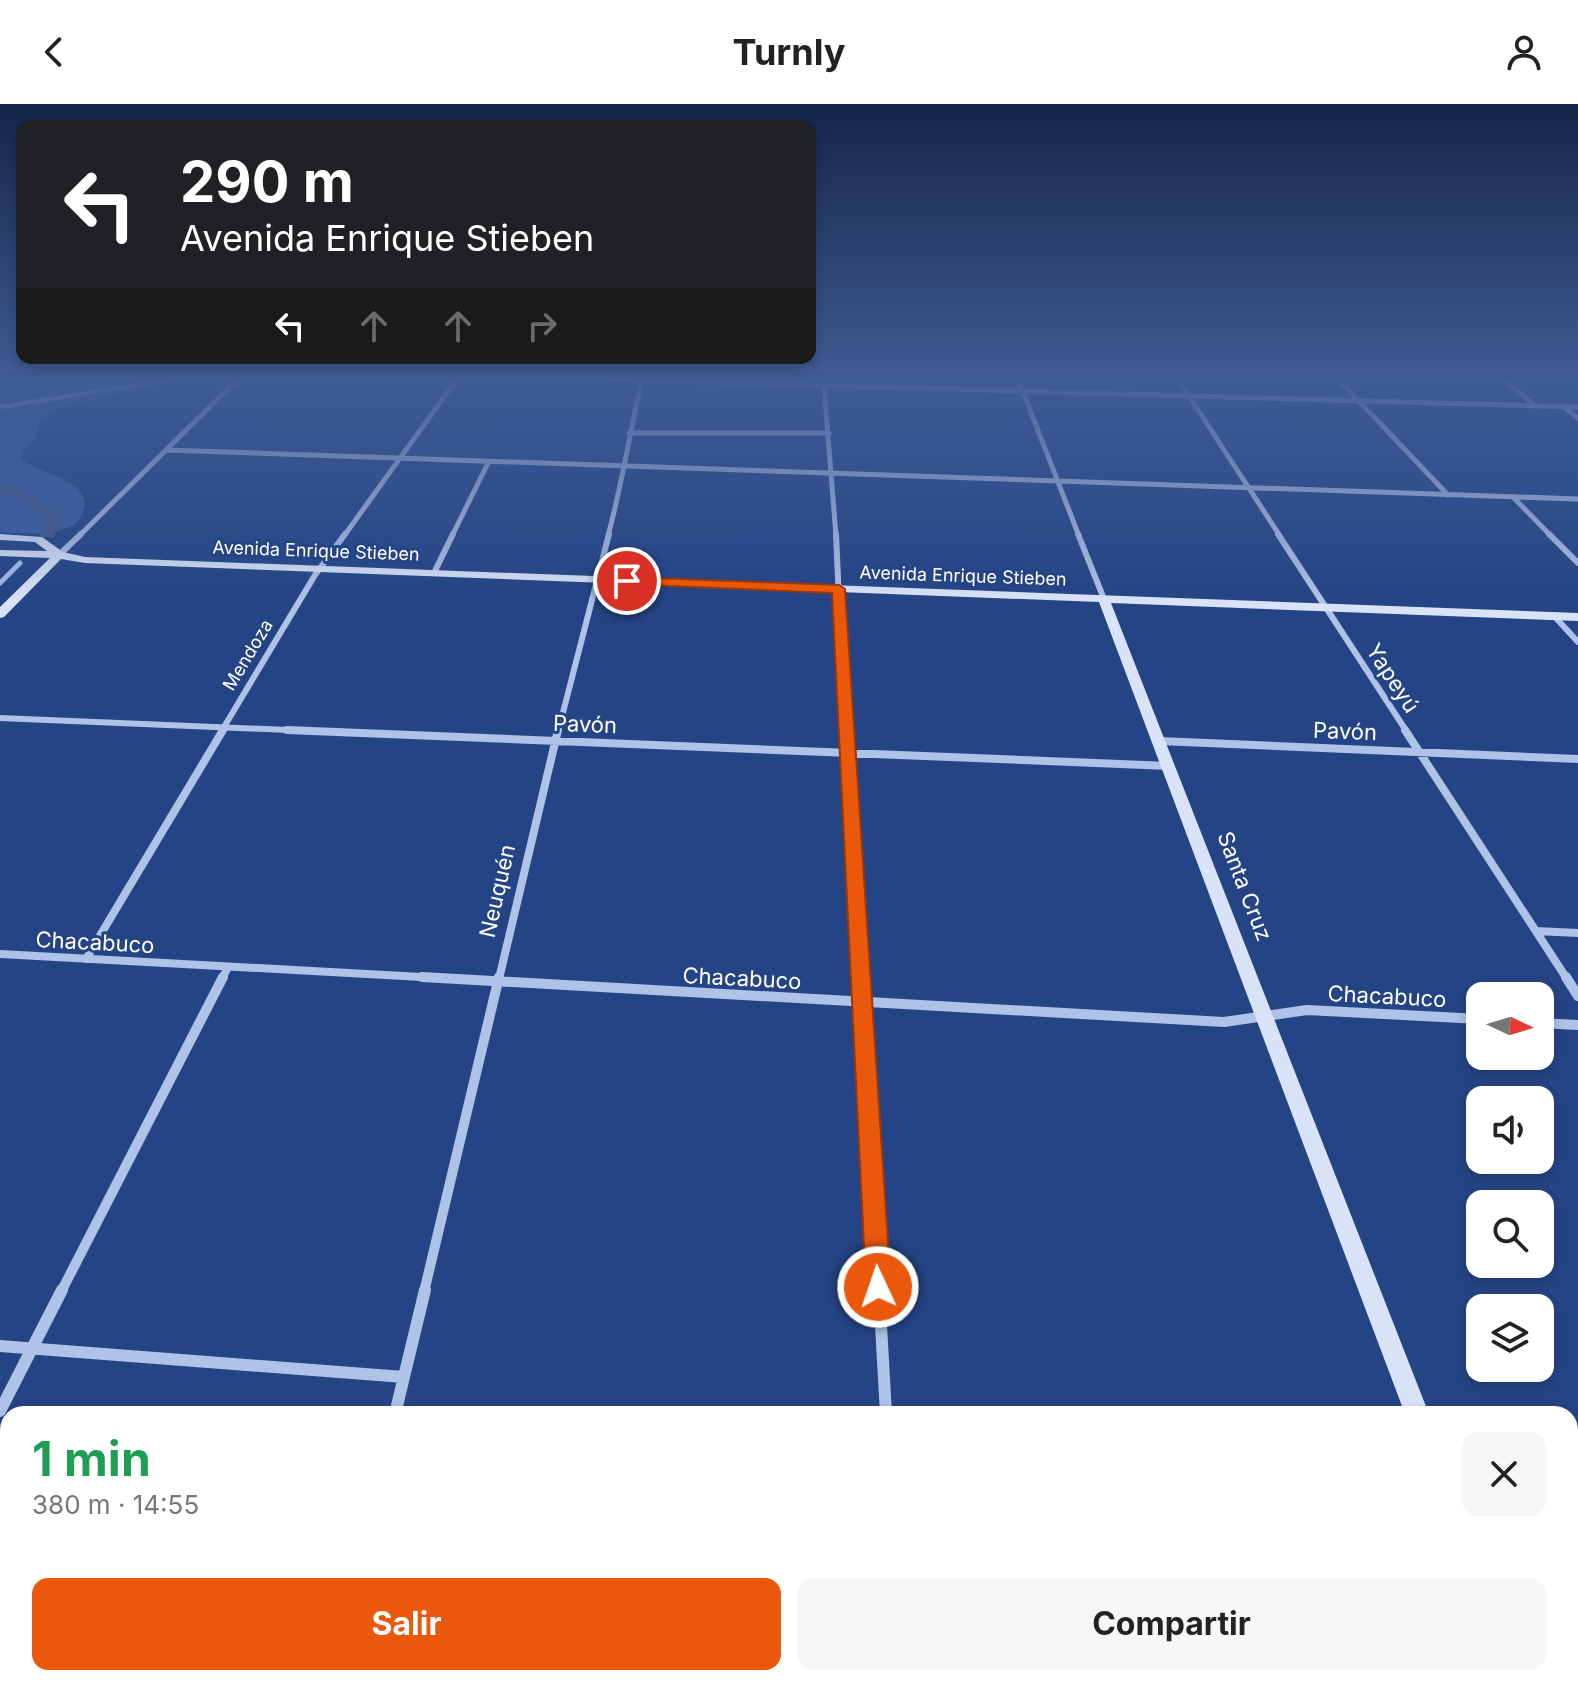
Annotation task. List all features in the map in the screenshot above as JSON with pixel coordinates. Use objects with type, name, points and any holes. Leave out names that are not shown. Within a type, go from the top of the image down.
[{"type":"main road","name":"Avenida Enrique Stieben","points":[[0,537],[38,539],[59,555]]},
{"type":"main road","name":"Avenida Enrique Stieben","points":[[0,553],[59,555],[85,560],[1578,617]]},
{"type":"main road","points":[[0,614],[59,555]]},
{"type":"main road","name":"Santa Cruz","points":[[1104,599],[1414,1406]]},
{"type":"street","points":[[59,555],[163,453]]},
{"type":"street","points":[[249,453],[1578,499]]},
{"type":"street","name":"Mendoza","points":[[86,959],[319,569],[404,453]]},
{"type":"street","name":"Neuquén","points":[[397,1406],[626,453]]},
{"type":"street","points":[[831,453],[886,1406]]},
{"type":"street","name":"Santa Cruz","points":[[1047,453],[1104,599]]},
{"type":"street","name":"Yapeyú","points":[[1225,453],[1578,996]]},
{"type":"street","points":[[1408,453],[1448,495]]},
{"type":"street","points":[[434,573],[489,461]]},
{"type":"street","points":[[1513,497],[1578,563]]},
{"type":"street","points":[[1554,616],[1578,642]]},
{"type":"street","name":"Pavón","points":[[0,718],[1169,766]]},
{"type":"street","name":"Pavón","points":[[1159,741],[1578,759]]},
{"type":"street","points":[[1536,931],[1578,933]]},
{"type":"street","name":"Chacabuco","points":[[0,954],[1224,1022],[1307,1010],[1466,1018]]},
{"type":"street","points":[[3,1406],[228,967]]},
{"type":"street","points":[[1554,1024],[1578,1025]]},
{"type":"street","points":[[0,1346],[404,1377]]},
{"type":"shaded area","points":[[0,453],[23,453],[21,459],[68,482],[78,489],[84,499],[83,511],[74,526],[48,534],[0,532]]},
{"type":"waterway","points":[[0,488],[30,499],[43,508],[53,521],[48,534]]},
{"type":"waterway","points":[[0,583],[20,563]]},
{"type":"route","points":[[627,581],[839,589],[878,1287]]}]
